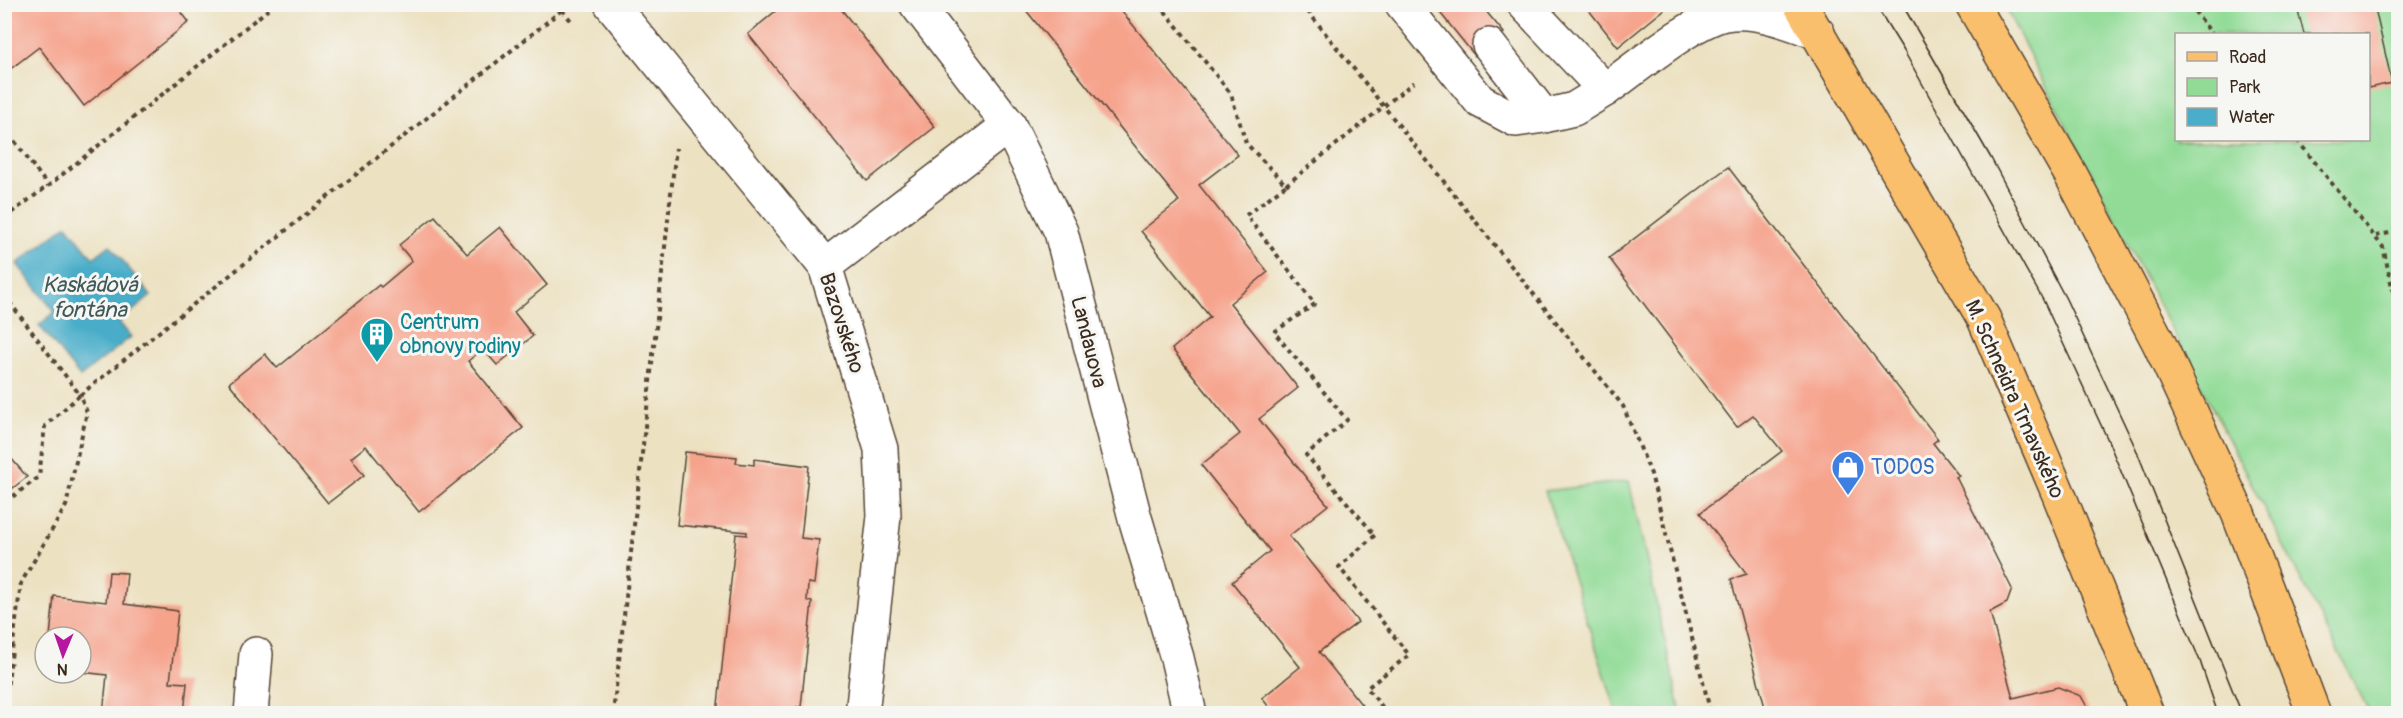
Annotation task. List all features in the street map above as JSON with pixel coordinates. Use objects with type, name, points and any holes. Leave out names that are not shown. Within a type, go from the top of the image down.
[{"type":"main road","name":"M. Schneidra Trnavského","points":[[1800,4],[1984,319],[2059,495],[2147,714]]},
{"type":"main road","points":[[1972,4],[2071,175],[2159,343],[2238,513],[2314,714]]},
{"type":"street","name":"Bazovského","points":[[611,4],[825,266],[881,449],[884,516],[862,714]]},
{"type":"street","name":"Landauova","points":[[916,4],[1009,125],[1061,232],[1135,518],[1177,658],[1190,714]]},
{"type":"street","points":[[1402,4],[1480,101],[1516,120],[1574,109],[1605,90],[1687,31],[1724,15],[1752,14],[1791,23],[1818,33]]},
{"type":"street","points":[[1524,4],[1605,90]]},
{"type":"street","points":[[1489,45],[1544,116]]},
{"type":"street","points":[[825,266],[1009,125]]},
{"type":"street","points":[[250,714],[256,654]]},
{"type":"path","points":[[4,218],[48,186],[275,4]]},
{"type":"path","points":[[558,4],[577,28]]},
{"type":"path","points":[[1159,4],[1231,94],[1246,143],[1286,185]]},
{"type":"path","points":[[1302,4],[1623,406],[1651,474],[1711,714]]},
{"type":"path","points":[[2189,4],[2211,33]]},
{"type":"path","points":[[4,503],[39,477],[45,426],[80,395],[562,10]]},
{"type":"path","points":[[1388,714],[1367,688],[1409,655],[1339,567],[1375,535],[1306,454],[1347,420],[1274,332],[1314,304],[1246,215],[1445,57]]},
{"type":"path","points":[[4,127],[48,186]]},
{"type":"path","points":[[2298,141],[2383,247],[2398,313]]},
{"type":"path","points":[[613,714],[676,142],[683,151]]},
{"type":"path","points":[[2376,236],[2398,231]]},
{"type":"path","points":[[4,295],[80,395],[87,412],[66,506],[21,583],[4,711]]},
{"type":"green space","points":[[2004,5],[2398,5],[2398,713],[2370,713]]},
{"type":"green space","points":[[1629,481],[1681,713],[1617,713],[1545,491]]},
{"type":"water","name":"Kaskádová fontána","points":[[67,225],[93,258],[110,245],[151,296],[119,322],[131,337],[80,377],[39,325],[55,312],[17,264]]},
{"type":"building","points":[[4,4],[175,4],[189,22],[84,106],[39,47],[4,74]]},
{"type":"building","points":[[784,4],[837,4],[935,127],[867,181],[748,34]]},
{"type":"building","points":[[1021,4],[1116,4],[1238,155],[1199,185],[1268,272],[1230,303],[1298,388],[1259,419],[1328,505],[1289,536],[1358,622],[1319,652],[1369,714],[1274,714],[1262,698],[1300,667],[1232,582],[1270,551],[1201,465],[1240,434],[1172,349],[1210,317],[1141,231],[1179,201]]},
{"type":"building","points":[[1433,4],[1480,4],[1504,33],[1475,56]]},
{"type":"building","points":[[1584,4],[1671,4],[1618,47]]},
{"type":"building","points":[[2296,4],[2374,4],[2392,83],[2370,88],[2370,33],[2304,33]]},
{"type":"building","points":[[1728,167],[1938,439],[1933,443],[1959,476],[1956,477],[2012,589],[2007,603],[1990,612],[2013,698],[2058,687],[2081,696],[2091,714],[1764,714],[1766,711],[1731,579],[1747,574],[1700,513],[1782,451],[1753,415],[1737,427],[1609,258]]},
{"type":"building","name":"Centrum obnovy rodiny","points":[[435,216],[467,254],[500,227],[547,285],[514,312],[533,336],[497,365],[483,349],[468,361],[523,428],[419,512],[366,446],[351,458],[364,475],[328,503],[229,383],[265,354],[277,368],[379,285],[381,287],[412,261],[399,245]]},
{"type":"building","points":[[4,450],[27,477],[4,495]]},
{"type":"building","points":[[685,452],[737,457],[736,463],[754,465],[754,459],[809,466],[801,538],[819,540],[814,584],[808,583],[807,601],[812,602],[801,707],[796,707],[795,714],[717,714],[736,534],[747,535],[747,532],[677,525]]},
{"type":"building","points":[[109,572],[127,573],[124,604],[178,611],[170,682],[187,683],[184,714],[103,714],[107,675],[93,673],[93,625],[51,625],[54,596],[106,602]]},
{"type":"tram line","points":[[1875,4],[1904,51],[2043,300],[2107,438],[2200,661],[2218,714]]},
{"type":"tram line","points":[[1902,4],[1991,158],[2066,299],[2136,449],[2242,714]]},
{"type":"place","name":"Centrum obnovy rodiny","points":[[377,363]]},
{"type":"place","name":"TODOS","points":[[1848,496]]}]
